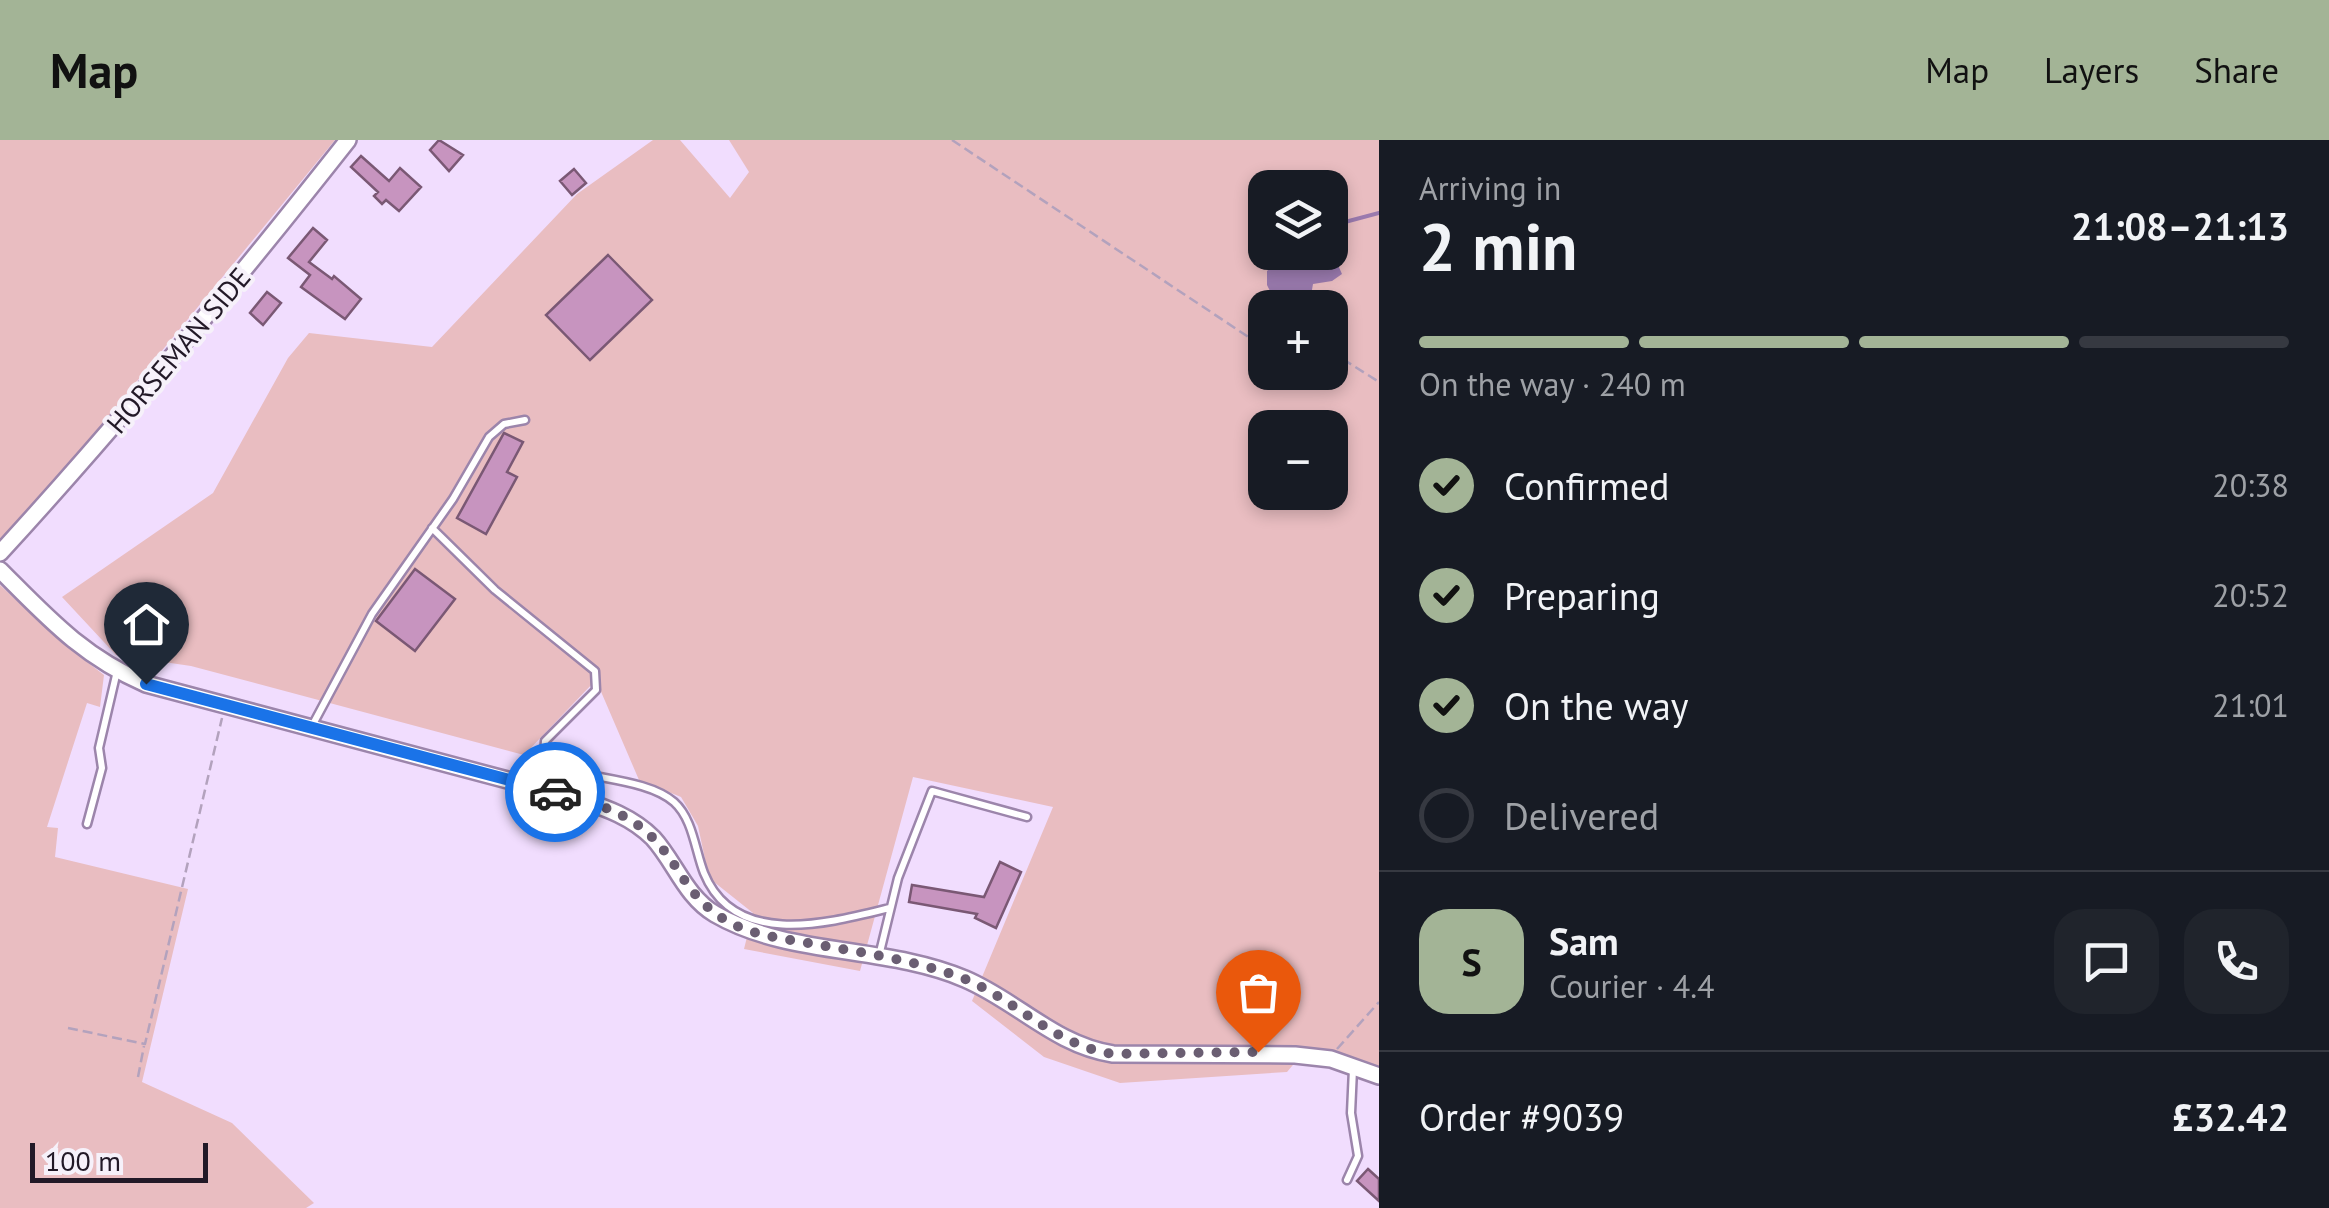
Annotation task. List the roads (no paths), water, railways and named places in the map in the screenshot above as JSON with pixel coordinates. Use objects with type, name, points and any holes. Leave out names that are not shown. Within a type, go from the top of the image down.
[{"type":"street","name":"HORSEMAN SIDE","points":[[0,553],[113,430],[348,140]]},
{"type":"street","points":[[0,570],[70,641],[117,672],[146,684],[579,799],[620,814],[654,839],[704,907],[744,931],[931,967],[964,978],[1049,1032],[1094,1051],[1258,1052],[1331,1059],[1379,1076]]},
{"type":"lane","points":[[312,727],[372,614],[453,500],[489,437],[504,424],[526,420]]},
{"type":"lane","points":[[432,528],[496,590],[595,671],[596,690],[545,741],[548,764],[648,790],[672,801],[687,820],[713,890],[741,915],[766,923],[804,925],[890,908]]},
{"type":"lane","points":[[87,824],[102,768],[98,748],[117,672]]},
{"type":"lane","points":[[879,956],[898,878],[932,791],[1028,817]]},
{"type":"lane","points":[[1347,1180],[1358,1156],[1351,1113],[1356,1069]]},
{"type":"waterway","points":[[1348,221],[1379,213]]}]
